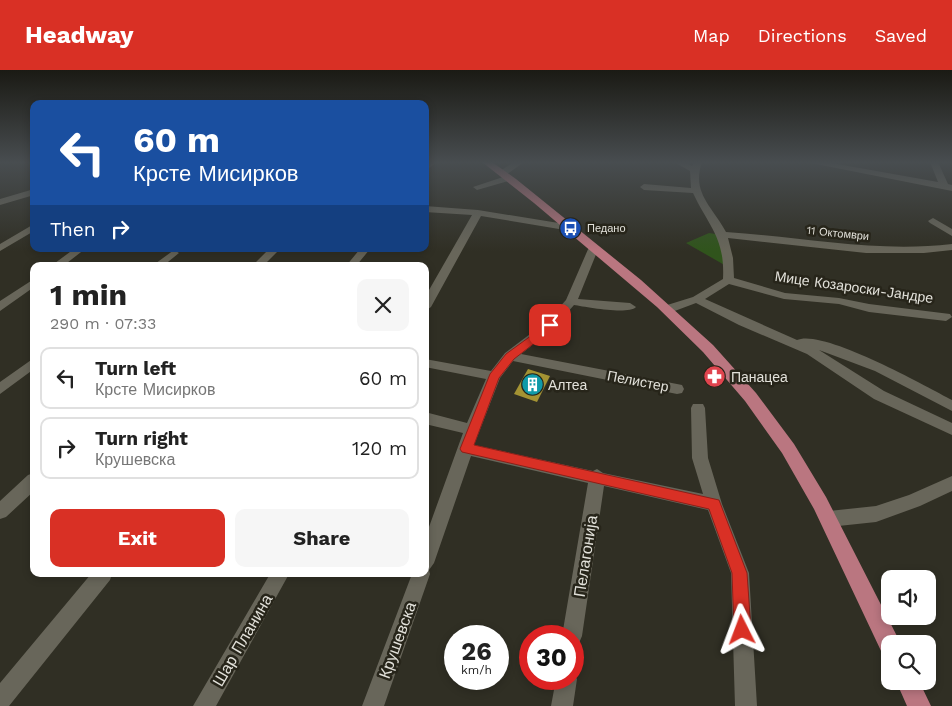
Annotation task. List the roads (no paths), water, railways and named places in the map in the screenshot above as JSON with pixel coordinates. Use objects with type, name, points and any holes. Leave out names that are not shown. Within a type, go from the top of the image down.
[{"type":"main road","points":[[526,192],[668,310],[736,380],[770,423],[829,519],[885,635]]},
{"type":"main road","points":[[911,690],[919,706]]},
{"type":"street","points":[[668,310],[697,299],[728,280],[727,251],[722,235],[695,192]]},
{"type":"street","points":[[0,202],[30,193]]},
{"type":"street","points":[[429,209],[478,213],[571,228]]},
{"type":"street","points":[[429,300],[478,213]]},
{"type":"street","points":[[933,221],[952,233]]},
{"type":"street","points":[[0,248],[30,229]]},
{"type":"street","name":"11 Октомври","points":[[722,235],[890,251],[922,251],[952,247]]},
{"type":"street","points":[[429,551],[472,430],[494,376],[510,356],[550,325],[571,301],[594,247]]},
{"type":"street","points":[[62,262],[76,252]]},
{"type":"street","points":[[261,262],[272,252]]},
{"type":"street","points":[[354,262],[362,252]]},
{"type":"street","points":[[162,262],[174,253]]},
{"type":"street","name":"Мице Козароски-Јандре","points":[[728,280],[784,296],[839,301],[870,308],[946,317]]},
{"type":"street","points":[[0,294],[30,285]]},
{"type":"street","points":[[0,307],[30,286]]},
{"type":"street","points":[[697,299],[743,322],[812,351],[879,395],[952,429]]},
{"type":"street","points":[[571,301],[591,305],[630,307]]},
{"type":"street","points":[[788,340],[821,345],[856,356],[952,406]]},
{"type":"street","name":"Пелистер","points":[[510,356],[677,389]]},
{"type":"street","points":[[429,364],[494,376]]},
{"type":"street","points":[[0,389],[30,365]]},
{"type":"street","points":[[698,408],[700,458],[714,504],[740,573],[746,706]]},
{"type":"street","points":[[429,419],[472,430]]},
{"type":"street","points":[[466,449],[597,476],[714,504]]},
{"type":"street","name":"Пелагонија","points":[[574,625],[597,476]]},
{"type":"street","points":[[829,519],[876,514],[914,502],[952,483]]},
{"type":"street","points":[[0,512],[30,484]]},
{"type":"street","points":[[0,700],[102,577]]},
{"type":"street","name":"Шар Планина","points":[[204,706],[278,577]]},
{"type":"street","name":"Крушевска","points":[[373,706],[420,577]]},
{"type":"street","points":[[562,706],[564,690]]},
{"type":"place","name":"Педано","points":[[571,228]]},
{"type":"place","name":"Панацеа","points":[[715,377]]},
{"type":"place","name":"Алтеа","points":[[532,385]]}]
